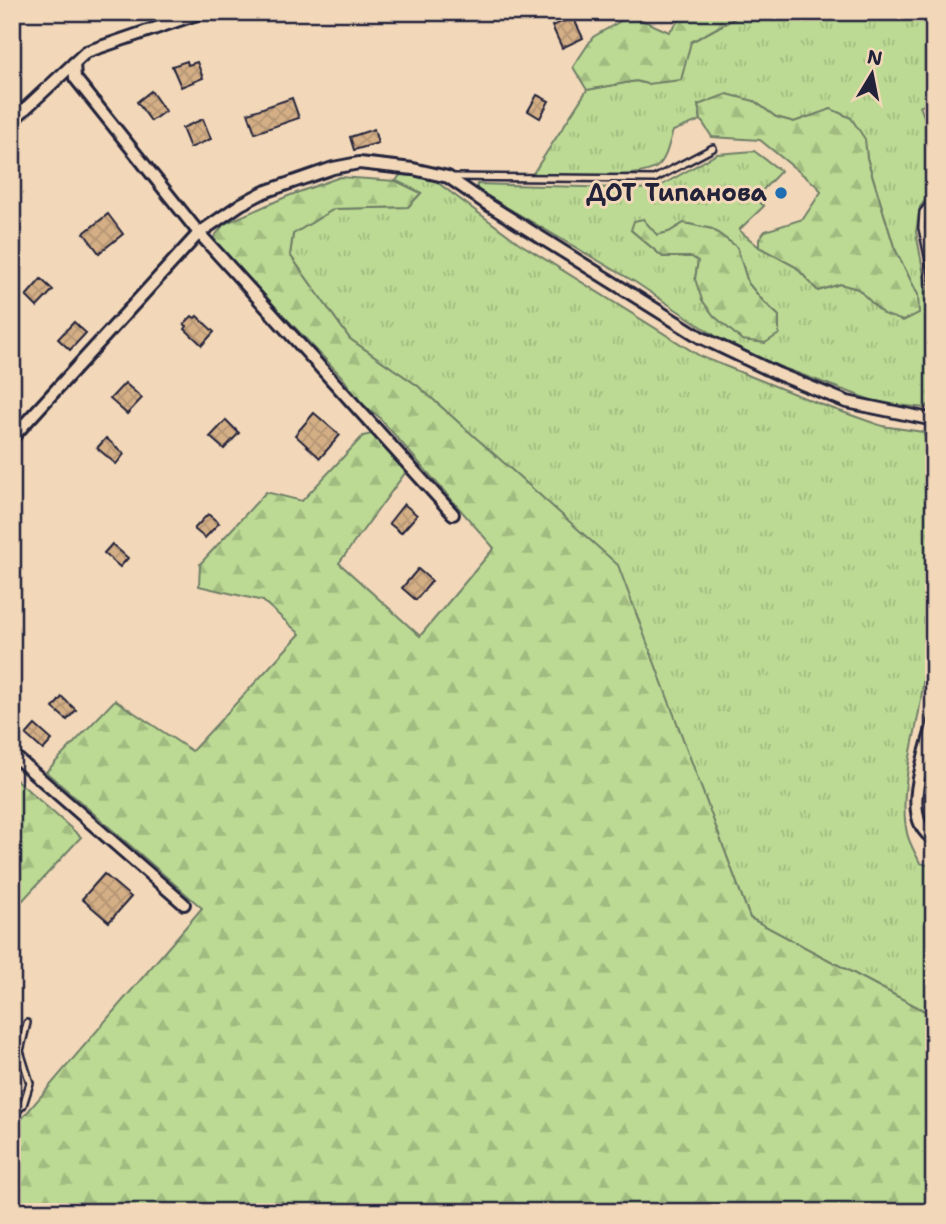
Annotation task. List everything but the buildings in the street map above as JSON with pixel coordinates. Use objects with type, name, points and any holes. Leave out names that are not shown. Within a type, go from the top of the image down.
[{"type":"street","points":[[12,121],[86,52],[203,12]]},
{"type":"street","points":[[74,63],[75,78],[199,233],[453,514]]},
{"type":"street","points":[[12,438],[199,233],[241,204],[264,192],[332,168],[359,163],[384,164],[448,177],[700,337],[778,374],[847,402],[934,420]]},
{"type":"street","points":[[934,721],[915,802],[917,819],[928,836],[934,839]]},
{"type":"street","points":[[12,754],[184,904]]},
{"type":"lane","points":[[448,177],[654,179],[713,148]]},
{"type":"lane","points":[[934,202],[923,212],[922,228],[932,274],[934,300]]},
{"type":"lane","points":[[12,1116],[23,1105],[30,1083],[20,1051],[27,1023]]},
{"type":"green space","points":[[682,12],[746,12],[691,42],[681,80],[647,84],[636,81],[587,90],[573,67],[593,37],[631,15],[669,32],[682,17]]},
{"type":"green space","points":[[746,12],[934,12],[934,104],[920,106],[930,132],[934,133],[934,196],[926,199],[920,207],[916,232],[927,291],[931,394],[930,403],[925,408],[879,403],[778,366],[720,339],[635,282],[477,190],[477,184],[655,189],[717,154],[754,151],[781,171],[755,198],[764,206],[739,230],[759,247],[796,267],[817,290],[840,284],[859,289],[883,314],[918,295],[894,247],[867,158],[864,139],[851,118],[831,109],[794,122],[776,117],[754,101],[698,105],[701,120],[673,131],[664,159],[648,171],[617,175],[532,175],[587,90],[636,81],[647,84],[691,42]],"holes":[[[684,223],[712,229],[737,247],[748,283],[779,316],[695,279],[698,261],[692,257],[663,257],[632,231],[649,228],[657,235],[669,232]]]},
{"type":"green space","points":[[727,94],[754,101],[776,117],[794,122],[831,109],[851,118],[865,139],[867,158],[894,247],[918,295],[919,313],[903,321],[883,314],[858,289],[840,284],[818,291],[796,267],[759,247],[759,239],[765,231],[803,219],[821,192],[760,140],[712,137],[701,120],[698,105]]},
{"type":"green space","points":[[400,175],[430,177],[519,243],[700,356],[882,426],[923,432],[928,444],[934,489],[934,631],[927,656],[908,766],[905,817],[908,837],[920,863],[934,867],[934,1016],[750,918],[617,565],[418,386],[350,339],[290,255],[293,234],[334,209],[408,207],[421,193],[396,181]]},
{"type":"green space","points":[[340,177],[396,181],[421,193],[408,207],[334,209],[293,234],[290,255],[350,339],[418,386],[618,565],[750,918],[934,1016],[934,1212],[12,1212],[12,1130],[202,908],[46,772],[115,700],[192,751],[300,634],[263,601],[199,586],[200,564],[266,492],[302,501],[363,436],[372,434],[408,469],[339,563],[420,636],[494,548],[378,416],[362,404],[342,377],[212,240],[224,224]]},
{"type":"green space","points":[[643,219],[657,235],[669,232],[684,223],[712,229],[737,247],[748,283],[779,316],[779,334],[765,343],[742,340],[714,316],[702,300],[695,279],[698,261],[692,257],[663,257],[631,230],[634,221]]},
{"type":"green space","points":[[12,776],[81,837],[12,912]]},
{"type":"place","name":"ДОТ Типанова","points":[[781,193]]}]
